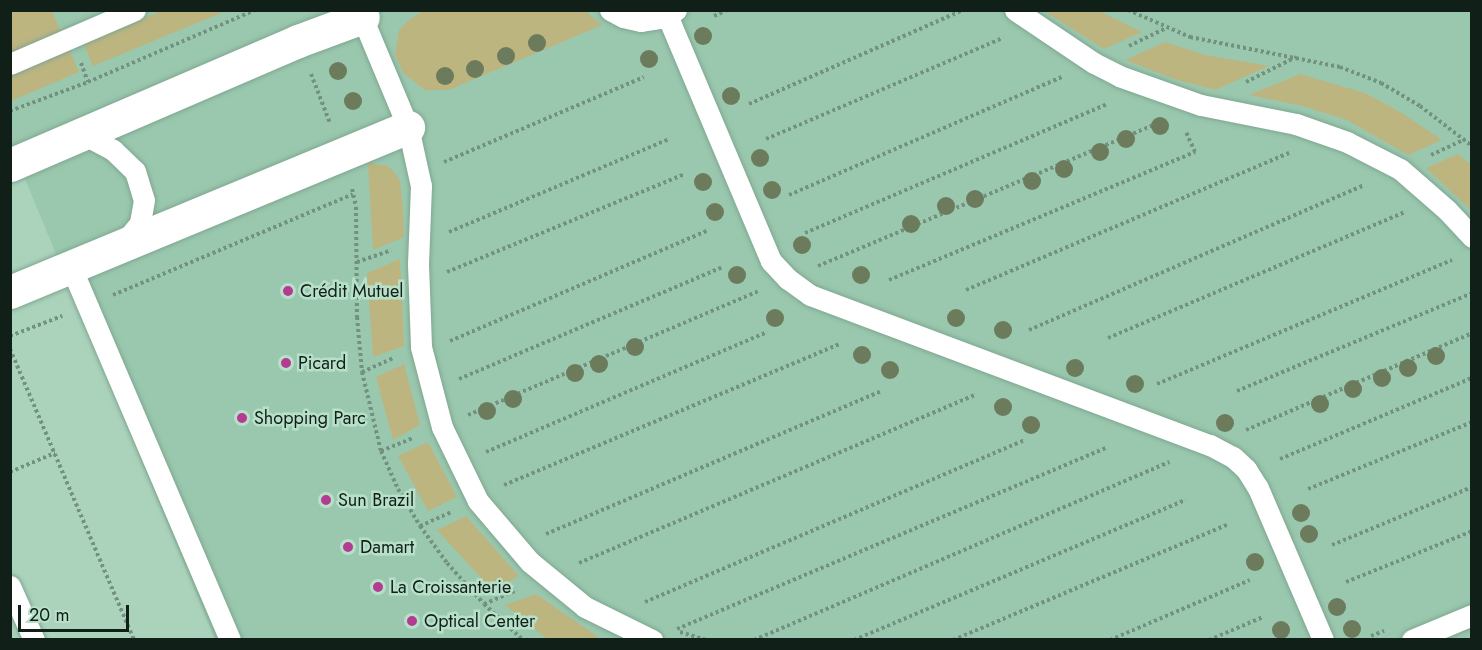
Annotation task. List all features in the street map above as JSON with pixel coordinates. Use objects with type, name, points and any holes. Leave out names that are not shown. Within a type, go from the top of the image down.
[{"type":"street","points":[[10,165],[361,14]]},
{"type":"street","points":[[10,292],[408,127]]},
{"type":"lane","points":[[10,64],[135,10]]},
{"type":"lane","points":[[610,10],[622,17],[641,21],[671,13],[771,261],[788,279],[810,295],[1210,445],[1233,457],[1246,469],[1258,488],[1298,576],[1323,639]]},
{"type":"lane","points":[[1014,10],[1094,63],[1119,76],[1201,105],[1296,124],[1347,142],[1400,170],[1447,210],[1472,237]]},
{"type":"lane","points":[[361,14],[408,127],[421,186],[421,240],[418,264],[421,347],[442,427],[478,501],[530,562],[585,607],[652,639]]},
{"type":"lane","points":[[83,134],[113,150],[135,171],[144,200],[140,223],[122,246]]},
{"type":"lane","points":[[71,267],[230,639]]},
{"type":"lane","points":[[10,586],[34,639]]},
{"type":"lane","points":[[1412,639],[1472,615]]},
{"type":"path","points":[[10,111],[88,82],[255,10]]},
{"type":"path","points":[[714,16],[727,10]]},
{"type":"path","points":[[749,104],[963,10]]},
{"type":"path","points":[[1128,10],[1190,37],[1340,67],[1381,84],[1420,106],[1472,146]]},
{"type":"path","points":[[766,139],[1012,34]]},
{"type":"path","points":[[298,41],[342,154],[356,207],[357,317],[362,372],[381,451],[398,489],[420,526],[447,563],[484,604],[523,639]]},
{"type":"path","points":[[381,451],[1201,105],[1296,57]]},
{"type":"path","points":[[789,195],[1094,63]]},
{"type":"path","points":[[441,163],[644,77]]},
{"type":"path","points":[[805,233],[1111,103]]},
{"type":"path","points":[[889,280],[1195,152],[1181,121],[1171,117]]},
{"type":"path","points":[[421,240],[446,234],[669,138]]},
{"type":"path","points":[[966,290],[1293,151]]},
{"type":"path","points":[[1029,330],[1400,170]]},
{"type":"path","points":[[438,276],[685,174]]},
{"type":"path","points":[[10,336],[353,194]]},
{"type":"path","points":[[1107,338],[1416,208]]},
{"type":"path","points":[[421,347],[442,344],[707,231]]},
{"type":"path","points":[[1157,384],[1460,255]]},
{"type":"path","points":[[448,383],[721,268]]},
{"type":"path","points":[[1237,392],[1472,293]]},
{"type":"path","points":[[476,456],[768,332]]},
{"type":"path","points":[[754,639],[1472,333]]},
{"type":"path","points":[[478,501],[494,489],[839,344]]},
{"type":"path","points":[[10,349],[134,639]]},
{"type":"path","points":[[1280,459],[1472,378]]},
{"type":"path","points":[[545,535],[882,392]]},
{"type":"path","points":[[547,578],[974,395]]},
{"type":"path","points":[[1308,489],[1472,422]]},
{"type":"path","points":[[638,605],[1025,440]]},
{"type":"path","points":[[707,639],[675,630],[1105,448]]},
{"type":"path","points":[[10,472],[55,453]]},
{"type":"path","points":[[1332,545],[1472,487]]},
{"type":"path","points":[[854,639],[1186,500]]},
{"type":"path","points":[[953,639],[1229,524]]},
{"type":"path","points":[[1346,582],[1472,531]]},
{"type":"path","points":[[1110,639],[1250,580]]},
{"type":"path","points":[[1209,639],[1263,617]]},
{"type":"shaded area","name":"Shopping Parc","points":[[10,11],[1471,11],[1471,639],[215,639],[11,145]]},
{"type":"shaded area","points":[[11,11],[52,11],[61,32],[11,53]]},
{"type":"shaded area","points":[[161,11],[226,11],[93,66],[83,43]]},
{"type":"shaded area","points":[[423,11],[586,11],[602,25],[449,90],[425,90],[404,74],[395,55],[399,30]]},
{"type":"shaded area","points":[[1044,11],[1099,11],[1142,32],[1104,49]]},
{"type":"shaded area","points":[[1165,42],[1205,55],[1269,66],[1215,90],[1177,80],[1125,60]]},
{"type":"shaded area","points":[[69,49],[79,72],[11,101],[11,74]]},
{"type":"shaded area","points":[[1300,74],[1365,93],[1402,113],[1442,140],[1408,155],[1347,120],[1302,106],[1249,95]]},
{"type":"shaded area","points":[[1458,154],[1471,165],[1471,210],[1426,168]]},
{"type":"shaded area","points":[[368,163],[388,166],[395,173],[400,181],[403,209],[404,237],[373,250]]},
{"type":"shaded area","points":[[400,259],[404,346],[373,357],[367,273]]},
{"type":"shaded area","points":[[404,364],[420,425],[393,440],[376,377]]},
{"type":"shaded area","points":[[428,442],[457,497],[428,511],[398,456]]},
{"type":"shaded area","points":[[466,516],[519,576],[493,591],[437,530]]},
{"type":"shaded area","points":[[536,594],[599,639],[547,639],[505,605]]},
{"type":"place","name":"Crédit Mutuel","points":[[288,291]]},
{"type":"place","name":"Picard","points":[[286,363]]},
{"type":"place","name":"Shopping Parc","points":[[242,418]]},
{"type":"place","name":"Sun Brazil","points":[[326,500]]},
{"type":"place","name":"Damart","points":[[348,547]]},
{"type":"place","name":"La Croissanterie","points":[[378,587]]},
{"type":"place","name":"Optical Center","points":[[412,621]]}]
